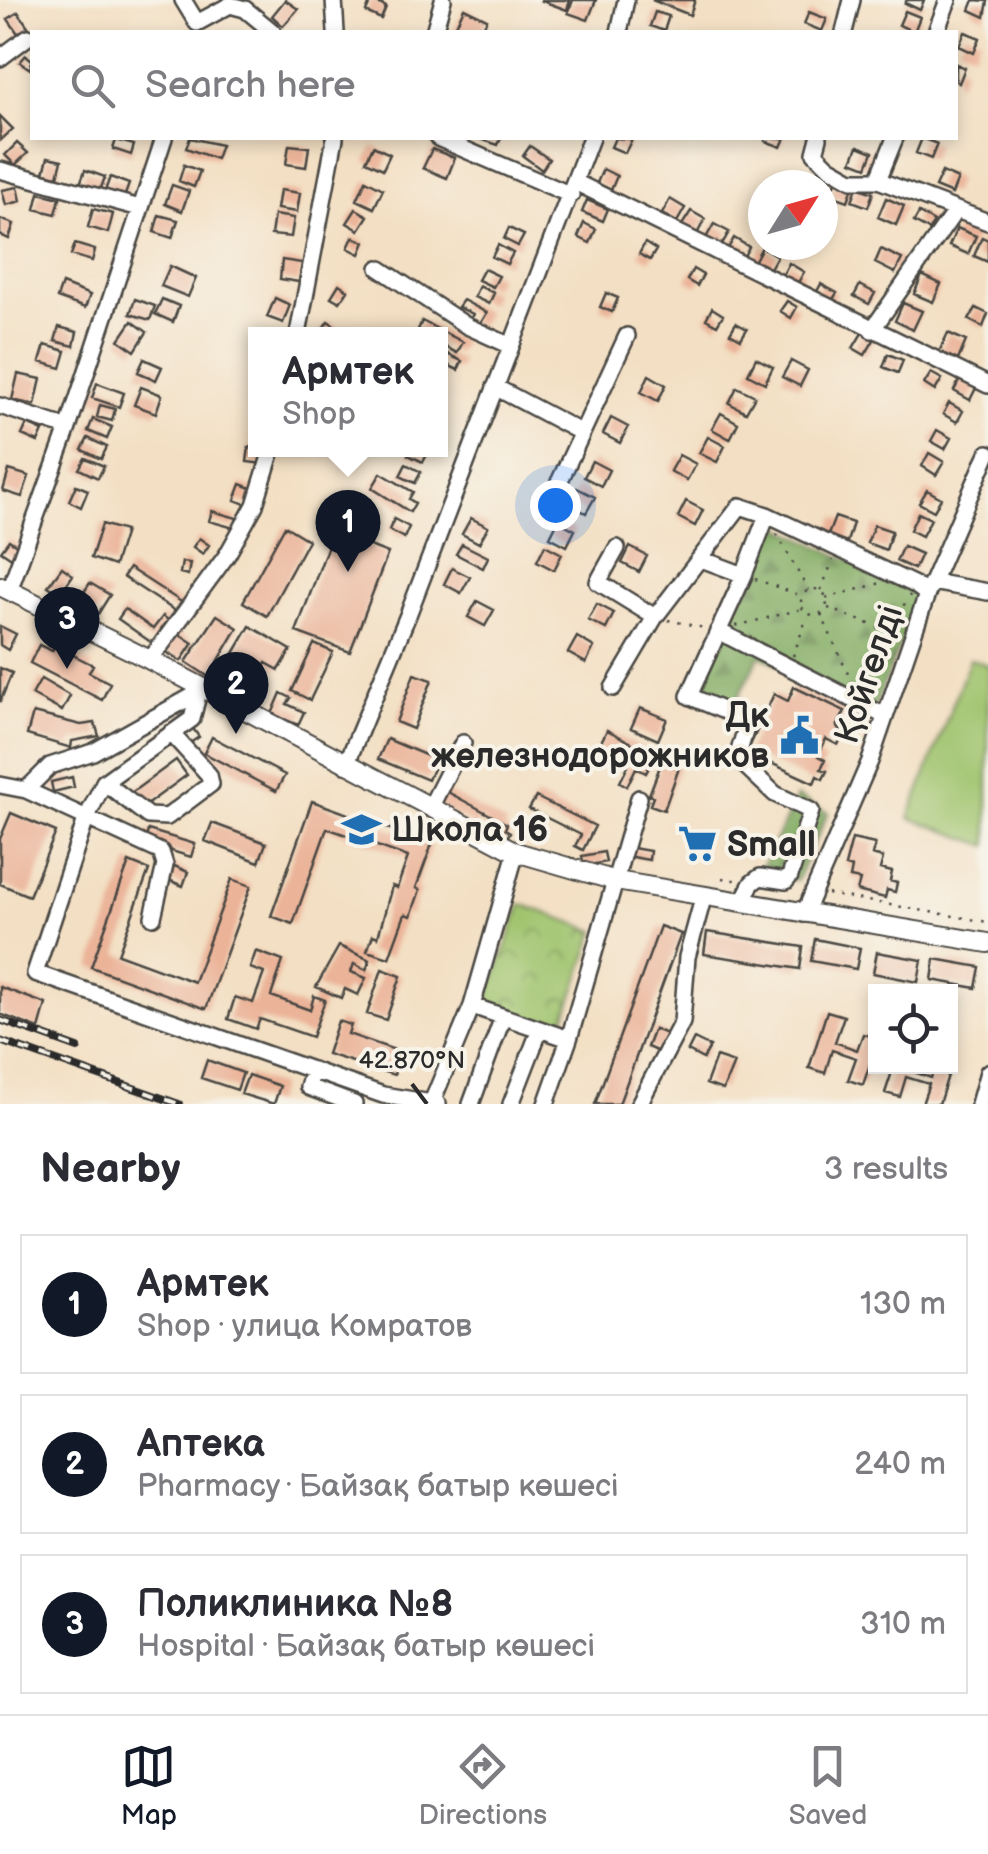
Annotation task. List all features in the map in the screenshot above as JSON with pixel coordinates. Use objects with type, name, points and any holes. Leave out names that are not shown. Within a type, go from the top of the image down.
[{"type":"main road","points":[[4,588],[516,852],[616,881],[988,943]]},
{"type":"street","points":[[182,0],[197,28],[230,5],[244,9],[270,30]]},
{"type":"street","points":[[334,0],[336,30]]},
{"type":"street","points":[[435,30],[443,0]]},
{"type":"street","points":[[619,30],[626,0]]},
{"type":"street","points":[[844,30],[852,0]]},
{"type":"street","points":[[937,30],[948,0]]},
{"type":"street","points":[[0,58],[28,37]]},
{"type":"street","points":[[4,588],[68,428],[163,140]]},
{"type":"street","points":[[300,327],[336,140]]},
{"type":"street","points":[[443,140],[573,188],[988,385]]},
{"type":"street","points":[[346,765],[408,615],[590,140]]},
{"type":"street","points":[[818,140],[815,152],[852,180],[878,180],[988,222]]},
{"type":"street","points":[[878,180],[894,140]]},
{"type":"street","points":[[0,170],[140,208]]},
{"type":"street","points":[[872,330],[956,210]]},
{"type":"street","points":[[379,268],[467,326],[511,346]]},
{"type":"street","points":[[549,504],[627,336]]},
{"type":"street","points":[[495,387],[582,433]]},
{"type":"street","points":[[0,406],[68,428]]},
{"type":"street","name":"Қойгелді","points":[[804,914],[885,716],[925,587],[988,453]]},
{"type":"street","points":[[150,660],[228,555],[255,505],[270,457]]},
{"type":"street","points":[[613,688],[655,617],[740,506],[767,515],[896,578],[925,587],[988,592]]},
{"type":"street","points":[[767,515],[749,577],[718,631],[689,696],[748,721],[737,758],[776,794],[844,821]]},
{"type":"street","points":[[617,548],[598,582],[655,617]]},
{"type":"street","points":[[701,559],[749,577]]},
{"type":"street","points":[[718,631],[885,716]]},
{"type":"street","points":[[199,690],[192,718],[104,782],[86,818],[35,973],[313,1070],[382,1100],[435,1103],[472,1006],[516,852]]},
{"type":"street","points":[[26,790],[50,766],[93,752],[199,690]]},
{"type":"street","points":[[104,782],[148,816],[167,817],[210,784],[209,775],[171,733]]},
{"type":"street","points":[[430,808],[462,743]]},
{"type":"street","points":[[0,784],[26,790],[162,852],[165,865],[153,918]]},
{"type":"street","points":[[546,1104],[569,1040],[640,798]]},
{"type":"street","points":[[742,902],[760,877],[786,880],[790,876],[811,811]]},
{"type":"street","points":[[640,1104],[682,1022],[687,958],[704,895]]},
{"type":"street","points":[[472,1006],[569,1040]]},
{"type":"street","points":[[471,1104],[503,1017]]},
{"type":"street","points":[[511,1104],[540,1030]]},
{"type":"street","points":[[313,1070],[308,1087],[354,1104]]},
{"type":"street","points":[[980,1104],[988,1072]]},
{"type":"path","points":[[767,515],[808,590]]},
{"type":"path","points":[[821,591],[837,549]]},
{"type":"path","points":[[749,577],[802,596]]},
{"type":"path","points":[[826,598],[896,578]]},
{"type":"path","points":[[862,704],[888,631],[925,587]]},
{"type":"path","points":[[802,609],[802,596],[808,590],[821,591]]},
{"type":"path","points":[[821,591],[826,598],[821,614]]},
{"type":"path","points":[[826,607],[888,631]]},
{"type":"path","points":[[655,617],[718,631],[802,609]]},
{"type":"path","points":[[802,609],[808,614],[821,614]]},
{"type":"path","points":[[789,667],[808,614]]},
{"type":"path","points":[[821,614],[862,704]]},
{"type":"path","points":[[833,894],[988,922]]},
{"type":"green space","points":[[774,524],[920,595],[872,713],[760,655],[731,711],[696,693]]},
{"type":"green space","points":[[970,659],[988,665],[988,846],[909,818]]},
{"type":"green space","points":[[797,797],[828,813],[797,880],[758,875]]},
{"type":"green space","points":[[521,904],[596,931],[560,1032],[485,1005]]},
{"type":"building","points":[[285,0],[298,9],[283,26],[272,16]]},
{"type":"building","points":[[371,0],[386,7],[381,19],[366,12]]},
{"type":"building","points":[[540,0],[570,0],[567,10]]},
{"type":"building","points":[[573,0],[596,0],[588,20],[568,13]]},
{"type":"building","points":[[652,0],[695,0],[690,15]]},
{"type":"building","points":[[924,0],[920,10],[905,3]]},
{"type":"building","points":[[974,0],[988,1],[985,17],[970,10]]},
{"type":"building","points":[[464,8],[487,19],[482,30],[454,30]]},
{"type":"building","points":[[905,11],[920,17],[915,30],[899,25]]},
{"type":"building","points":[[18,12],[29,28],[19,35],[8,19]]},
{"type":"building","points":[[655,12],[669,16],[664,30],[650,26]]},
{"type":"building","points":[[809,12],[827,19],[822,30],[804,24]]},
{"type":"building","points":[[965,32],[980,38],[974,53],[959,46]]},
{"type":"building","points":[[26,55],[30,69],[20,62]]},
{"type":"building","points":[[958,65],[965,68],[958,82]]},
{"type":"building","points":[[0,116],[13,129],[0,141]]},
{"type":"building","points":[[116,140],[134,145],[131,155],[113,149]]},
{"type":"building","points":[[189,140],[221,145],[216,159],[186,148]]},
{"type":"building","points":[[614,140],[632,140],[625,153],[611,147]]},
{"type":"building","points":[[765,140],[784,140],[781,147]]},
{"type":"building","points":[[921,140],[937,144],[931,159],[916,153]]},
{"type":"building","points":[[17,143],[28,153],[15,165],[5,155]]},
{"type":"building","points":[[289,145],[309,147],[306,167],[286,164]]},
{"type":"building","points":[[373,146],[390,154],[383,169],[366,161]]},
{"type":"building","points":[[530,146],[549,159],[542,170],[523,156]]},
{"type":"building","points":[[858,146],[873,152],[867,167],[852,161]]},
{"type":"building","points":[[432,149],[455,158],[447,178],[423,168]]},
{"type":"building","points":[[48,157],[62,160],[58,176],[44,173]]},
{"type":"building","points":[[184,165],[200,171],[194,187],[179,181]]},
{"type":"building","points":[[603,169],[617,176],[611,190],[597,183]]},
{"type":"building","points":[[85,170],[105,177],[100,191],[80,184]]},
{"type":"building","points":[[942,172],[958,179],[952,194],[935,187]]},
{"type":"building","points":[[110,177],[129,184],[124,198],[105,191]]},
{"type":"building","points":[[366,180],[383,189],[374,208],[357,200]]},
{"type":"building","points":[[838,182],[853,187],[848,201],[838,197]]},
{"type":"building","points":[[172,185],[189,191],[182,211],[165,204]]},
{"type":"building","points":[[18,187],[21,201],[6,205],[2,190]]},
{"type":"building","points":[[857,187],[873,193],[868,207],[852,201]]},
{"type":"building","points":[[280,190],[300,193],[297,212],[277,209]]},
{"type":"building","points":[[39,193],[60,198],[56,214],[35,209]]},
{"type":"building","points":[[886,198],[904,206],[896,225],[878,217]]},
{"type":"building","points":[[670,199],[685,208],[677,222],[662,214]]},
{"type":"building","points":[[587,200],[608,209],[603,221],[582,212]]},
{"type":"building","points":[[93,209],[113,214],[108,233],[88,227]]},
{"type":"building","points":[[356,209],[368,216],[359,230],[347,223]]},
{"type":"building","points":[[691,211],[705,219],[697,234],[682,225]]},
{"type":"building","points":[[919,213],[934,222],[929,230],[914,222]]},
{"type":"building","points":[[159,215],[178,220],[172,238],[154,232]]},
{"type":"building","points":[[274,215],[294,218],[291,237],[271,235]]},
{"type":"building","points":[[0,219],[14,224],[9,239],[0,235]]},
{"type":"building","points":[[584,223],[596,229],[590,243],[578,237]]},
{"type":"building","points":[[714,224],[729,232],[721,246],[706,238]]},
{"type":"building","points":[[509,228],[524,235],[518,246],[504,239]]},
{"type":"building","points":[[957,228],[976,236],[968,254],[949,246]]},
{"type":"building","points":[[353,237],[365,242],[360,254],[348,248]]},
{"type":"building","points":[[982,237],[988,240],[988,262],[974,256]]},
{"type":"building","points":[[734,238],[748,246],[741,261],[726,252]]},
{"type":"building","points":[[645,243],[656,250],[650,260],[639,254]]},
{"type":"building","points":[[75,244],[95,250],[92,261],[71,255]]},
{"type":"building","points":[[498,245],[513,253],[507,264],[492,257]]},
{"type":"building","points":[[881,249],[902,259],[895,273],[875,263]]},
{"type":"building","points":[[282,260],[302,263],[299,282],[280,279]]},
{"type":"building","points":[[755,260],[775,260],[769,270]]},
{"type":"building","points":[[789,263],[804,272],[796,286],[781,278]]},
{"type":"building","points":[[170,266],[196,278],[188,297],[161,286]]},
{"type":"building","points":[[484,269],[499,276],[493,287],[478,280]]},
{"type":"building","points":[[693,269],[703,275],[697,286],[687,280]]},
{"type":"building","points":[[922,275],[941,284],[933,302],[914,294]]},
{"type":"building","points":[[62,284],[90,295],[85,308],[57,298]]},
{"type":"building","points":[[339,284],[348,290],[340,302],[331,297]]},
{"type":"building","points":[[821,284],[837,293],[830,304],[815,295]]},
{"type":"building","points":[[860,285],[875,293],[869,304],[854,296]]},
{"type":"building","points":[[479,286],[494,293],[489,304],[474,297]]},
{"type":"building","points":[[606,293],[618,298],[612,312],[600,307]]},
{"type":"building","points":[[275,298],[290,305],[283,323],[267,317]]},
{"type":"building","points":[[135,299],[155,306],[150,320],[130,314]]},
{"type":"building","points":[[162,299],[179,306],[173,322],[155,314]]},
{"type":"building","points":[[463,300],[487,313],[479,326],[470,320],[473,314],[458,307]]},
{"type":"building","points":[[787,301],[797,307],[791,318],[780,311]]},
{"type":"building","points":[[903,303],[922,311],[913,330],[895,321]]},
{"type":"building","points":[[712,308],[723,315],[717,325],[706,319]]},
{"type":"building","points":[[976,308],[988,314],[983,327],[969,320]]},
{"type":"building","points":[[132,321],[147,332],[135,351],[119,340]]},
{"type":"building","points":[[736,323],[747,329],[741,339],[730,333]]},
{"type":"building","points":[[59,327],[77,332],[74,346],[55,341]]},
{"type":"building","points":[[862,333],[874,340],[865,355],[853,348]]},
{"type":"building","points":[[948,333],[966,341],[958,360],[939,352]]},
{"type":"building","points":[[448,334],[463,342],[457,353],[448,348]]},
{"type":"building","points":[[45,345],[66,351],[61,368],[40,362]]},
{"type":"building","points":[[448,354],[462,361],[458,370],[448,365]]},
{"type":"building","points":[[888,354],[903,360],[898,373],[883,367]]},
{"type":"building","points":[[756,358],[773,367],[765,383],[748,374]]},
{"type":"building","points":[[144,359],[162,367],[156,380],[138,372]]},
{"type":"building","points":[[791,361],[808,370],[800,386],[782,377]]},
{"type":"building","points":[[931,373],[942,379],[935,391],[924,384]]},
{"type":"building","points":[[18,374],[41,379],[35,405],[12,400]]},
{"type":"building","points":[[649,375],[666,385],[658,401],[641,392]]},
{"type":"building","points":[[960,379],[976,388],[970,400],[954,391]]},
{"type":"building","points":[[97,383],[124,393],[119,407],[92,398]]},
{"type":"building","points":[[141,387],[162,395],[156,413],[134,405]]},
{"type":"building","points":[[737,387],[755,396],[746,412],[729,403]]},
{"type":"building","points":[[949,403],[963,411],[957,422],[943,414]]},
{"type":"building","points":[[100,405],[115,409],[112,421],[97,417]]},
{"type":"building","points":[[721,413],[738,423],[730,439],[712,429]]},
{"type":"building","points":[[611,418],[628,427],[620,443],[603,434]]},
{"type":"building","points":[[93,419],[112,427],[107,439],[88,431]]},
{"type":"building","points":[[27,424],[43,431],[38,442],[22,435]]},
{"type":"building","points":[[937,430],[951,438],[945,449],[931,441]]},
{"type":"building","points":[[708,437],[725,446],[717,462],[699,453]]},
{"type":"building","points":[[88,438],[107,447],[101,459],[82,450]]},
{"type":"building","points":[[929,453],[944,462],[936,475],[922,466]]},
{"type":"building","points":[[248,454],[265,457],[264,464],[247,462]]},
{"type":"building","points":[[679,455],[696,464],[687,480],[670,471]]},
{"type":"building","points":[[85,458],[104,466],[98,478],[79,469]]},
{"type":"building","points":[[592,461],[609,470],[601,486],[584,477]]},
{"type":"building","points":[[406,464],[421,472],[415,483],[400,476]]},
{"type":"building","points":[[9,470],[29,476],[22,497],[3,491]]},
{"type":"building","points":[[381,473],[413,492],[409,499],[415,503],[410,512],[372,488]]},
{"type":"building","points":[[241,484],[254,489],[248,505],[235,500]]},
{"type":"building","points":[[76,485],[88,490],[81,507],[69,501]]},
{"type":"building","points":[[577,488],[595,497],[586,513],[569,504]]},
{"type":"building","points":[[927,490],[941,498],[934,511],[919,503]]},
{"type":"building","points":[[686,501],[703,510],[695,526],[678,517]]},
{"type":"building","points":[[212,511],[237,518],[234,528],[209,521]]},
{"type":"building","points":[[918,513],[931,519],[922,536],[910,530]]},
{"type":"building","points":[[835,517],[853,523],[847,542],[828,535]]},
{"type":"building","points":[[471,518],[488,527],[479,543],[462,534]]},
{"type":"building","points":[[394,519],[409,527],[404,538],[389,530]]},
{"type":"building","points":[[558,521],[575,530],[567,546],[550,537]]},
{"type":"building","points":[[102,524],[125,531],[114,566],[91,558]]},
{"type":"building","points":[[874,525],[892,531],[886,550],[867,543]]},
{"type":"building","points":[[285,526],[308,540],[267,616],[243,602]]},
{"type":"building","points":[[333,532],[388,553],[350,652],[296,632]]},
{"type":"building","points":[[199,538],[209,545],[203,554],[193,547]]},
{"type":"building","points":[[9,540],[21,548],[13,559],[1,551]]},
{"type":"building","points":[[462,544],[488,557],[483,568],[456,554]]},
{"type":"building","points":[[545,545],[562,554],[554,570],[537,561]]},
{"type":"building","points":[[903,546],[921,554],[914,569],[896,561]]},
{"type":"building","points":[[630,547],[647,556],[639,572],[622,563]]},
{"type":"building","points":[[182,562],[190,563],[188,575],[180,573]]},
{"type":"building","points":[[62,567],[73,575],[60,594],[48,586]]},
{"type":"building","points":[[129,568],[183,603],[177,612],[123,577]]},
{"type":"building","points":[[452,568],[470,577],[461,593],[444,584]]},
{"type":"building","points":[[90,583],[110,595],[98,614],[78,601]]},
{"type":"building","points":[[477,601],[494,610],[485,626],[468,617]]},
{"type":"building","points":[[597,604],[614,613],[606,629],[588,620]]},
{"type":"building","points":[[125,609],[153,629],[163,616],[168,620],[152,643],[118,619]]},
{"type":"building","points":[[217,615],[238,628],[209,677],[186,662]]},
{"type":"building","points":[[0,626],[16,634],[8,650],[0,645]]},
{"type":"building","points":[[250,626],[291,650],[279,670],[266,663],[248,694],[220,677]]},
{"type":"building","points":[[173,630],[193,643],[181,661],[161,649]]},
{"type":"building","points":[[577,637],[594,647],[586,663],[568,653]]},
{"type":"building","points":[[314,644],[333,652],[310,700],[292,691]]},
{"type":"building","points":[[39,645],[52,651],[55,646],[93,665],[89,672],[110,683],[102,700],[30,663]]},
{"type":"building","points":[[0,668],[12,673],[0,702]]},
{"type":"building","points":[[414,674],[432,680],[413,729],[396,722]]},
{"type":"building","points":[[41,679],[70,696],[62,711],[32,695]]},
{"type":"building","name":"Дк железнодорожников","points":[[794,687],[845,711],[837,727],[844,731],[838,745],[826,739],[818,756],[825,760],[821,769],[827,771],[823,779],[817,776],[814,783],[747,752],[774,694],[788,701]]},
{"type":"building","points":[[281,693],[291,698],[287,704],[304,712],[298,725],[272,714]]},
{"type":"building","points":[[640,708],[667,719],[658,740],[631,728]]},
{"type":"building","points":[[33,713],[81,725],[95,723],[99,736],[72,741],[71,748],[27,735]]},
{"type":"building","points":[[192,727],[199,737],[184,747],[177,737]]},
{"type":"building","points":[[607,730],[655,755],[646,773],[636,768],[627,786],[620,782],[628,766],[597,750]]},
{"type":"building","points":[[212,737],[285,775],[276,791],[204,753]]},
{"type":"building","points":[[387,739],[437,760],[428,780],[378,759]]},
{"type":"building","points":[[176,760],[187,775],[142,808],[131,793]]},
{"type":"building","points":[[662,761],[679,768],[664,810],[650,805],[653,797],[649,795]]},
{"type":"building","points":[[72,777],[74,787],[53,792],[51,782]]},
{"type":"building","points":[[444,790],[507,824],[505,829],[510,832],[504,844],[482,832],[487,823],[479,818],[475,826],[436,805]]},
{"type":"building","points":[[536,797],[595,826],[583,850],[575,846],[581,835],[529,809]]},
{"type":"building","points":[[312,801],[432,844],[416,888],[420,890],[411,916],[405,914],[389,958],[367,951],[373,935],[378,937],[392,886],[397,888],[408,857],[327,828],[293,924],[271,916]]},
{"type":"building","points":[[11,813],[56,832],[29,896],[0,884],[0,839]]},
{"type":"building","points":[[212,823],[266,843],[259,862],[205,841]]},
{"type":"building","points":[[148,830],[195,844],[191,857],[145,843]]},
{"type":"building","points":[[852,839],[875,844],[872,855],[883,858],[880,869],[892,872],[890,881],[897,883],[895,892],[887,890],[885,898],[857,891],[860,880],[850,878],[852,868],[845,866]]},
{"type":"building","points":[[627,847],[650,851],[649,860],[626,856]]},
{"type":"building","points":[[604,852],[606,862],[584,866],[582,856]]},
{"type":"building","points":[[129,862],[149,870],[118,954],[194,982],[232,879],[251,886],[206,1009],[91,967]]},
{"type":"building","points":[[170,864],[188,872],[183,886],[164,878]]},
{"type":"building","points":[[660,926],[681,934],[619,1104],[595,1104]]},
{"type":"building","points":[[707,932],[803,947],[800,969],[704,954]]},
{"type":"building","points":[[815,939],[860,948],[856,969],[811,961]]},
{"type":"building","points":[[339,946],[370,960],[366,970],[354,964],[351,972],[366,978],[358,995],[345,989],[341,998],[316,987]]},
{"type":"building","points":[[256,951],[283,961],[271,996],[310,1010],[314,996],[325,1000],[312,1037],[260,1019],[256,1029],[228,1019],[235,997],[253,1003],[264,973],[250,968]]},
{"type":"building","points":[[877,952],[922,960],[918,982],[873,973]]},
{"type":"building","points":[[935,959],[980,967],[976,988],[932,980]]},
{"type":"building","points":[[382,969],[401,976],[386,1020],[367,1014]]},
{"type":"building","points":[[0,987],[46,1004],[39,1029],[0,1014]]},
{"type":"building","points":[[827,1011],[844,1016],[835,1042],[857,1050],[863,1034],[868,1036],[868,1070],[863,1085],[848,1080],[856,1058],[832,1050],[825,1073],[809,1068]]},
{"type":"building","points":[[338,1021],[351,1025],[348,1034],[401,1052],[394,1075],[327,1054]]},
{"type":"building","points":[[654,1029],[669,1035],[661,1053],[647,1047]]},
{"type":"building","points":[[694,1039],[710,1047],[703,1059],[688,1051]]},
{"type":"building","points":[[716,1057],[734,1063],[723,1090],[706,1084]]},
{"type":"building","points":[[207,1060],[243,1073],[237,1090],[201,1078]]},
{"type":"building","points":[[891,1074],[931,1078],[932,1074],[948,1074],[939,1104],[922,1104],[929,1084],[906,1077],[900,1097],[885,1093]]},
{"type":"building","points":[[248,1075],[280,1086],[274,1104],[241,1094]]},
{"type":"railway","points":[[0,1020],[78,1048]]},
{"type":"railway","points":[[0,1041],[179,1104]]},
{"type":"place","name":"Армтек","points":[[348,572]]},
{"type":"place","name":"Поликлиника №8","points":[[67,669]]},
{"type":"place","name":"Аптека","points":[[236,734]]},
{"type":"place","name":"Дк железнодорожников","points":[[799,735]]},
{"type":"place","name":"Школа 16","points":[[361,829]]},
{"type":"place","name":"Small","points":[[697,844]]}]
